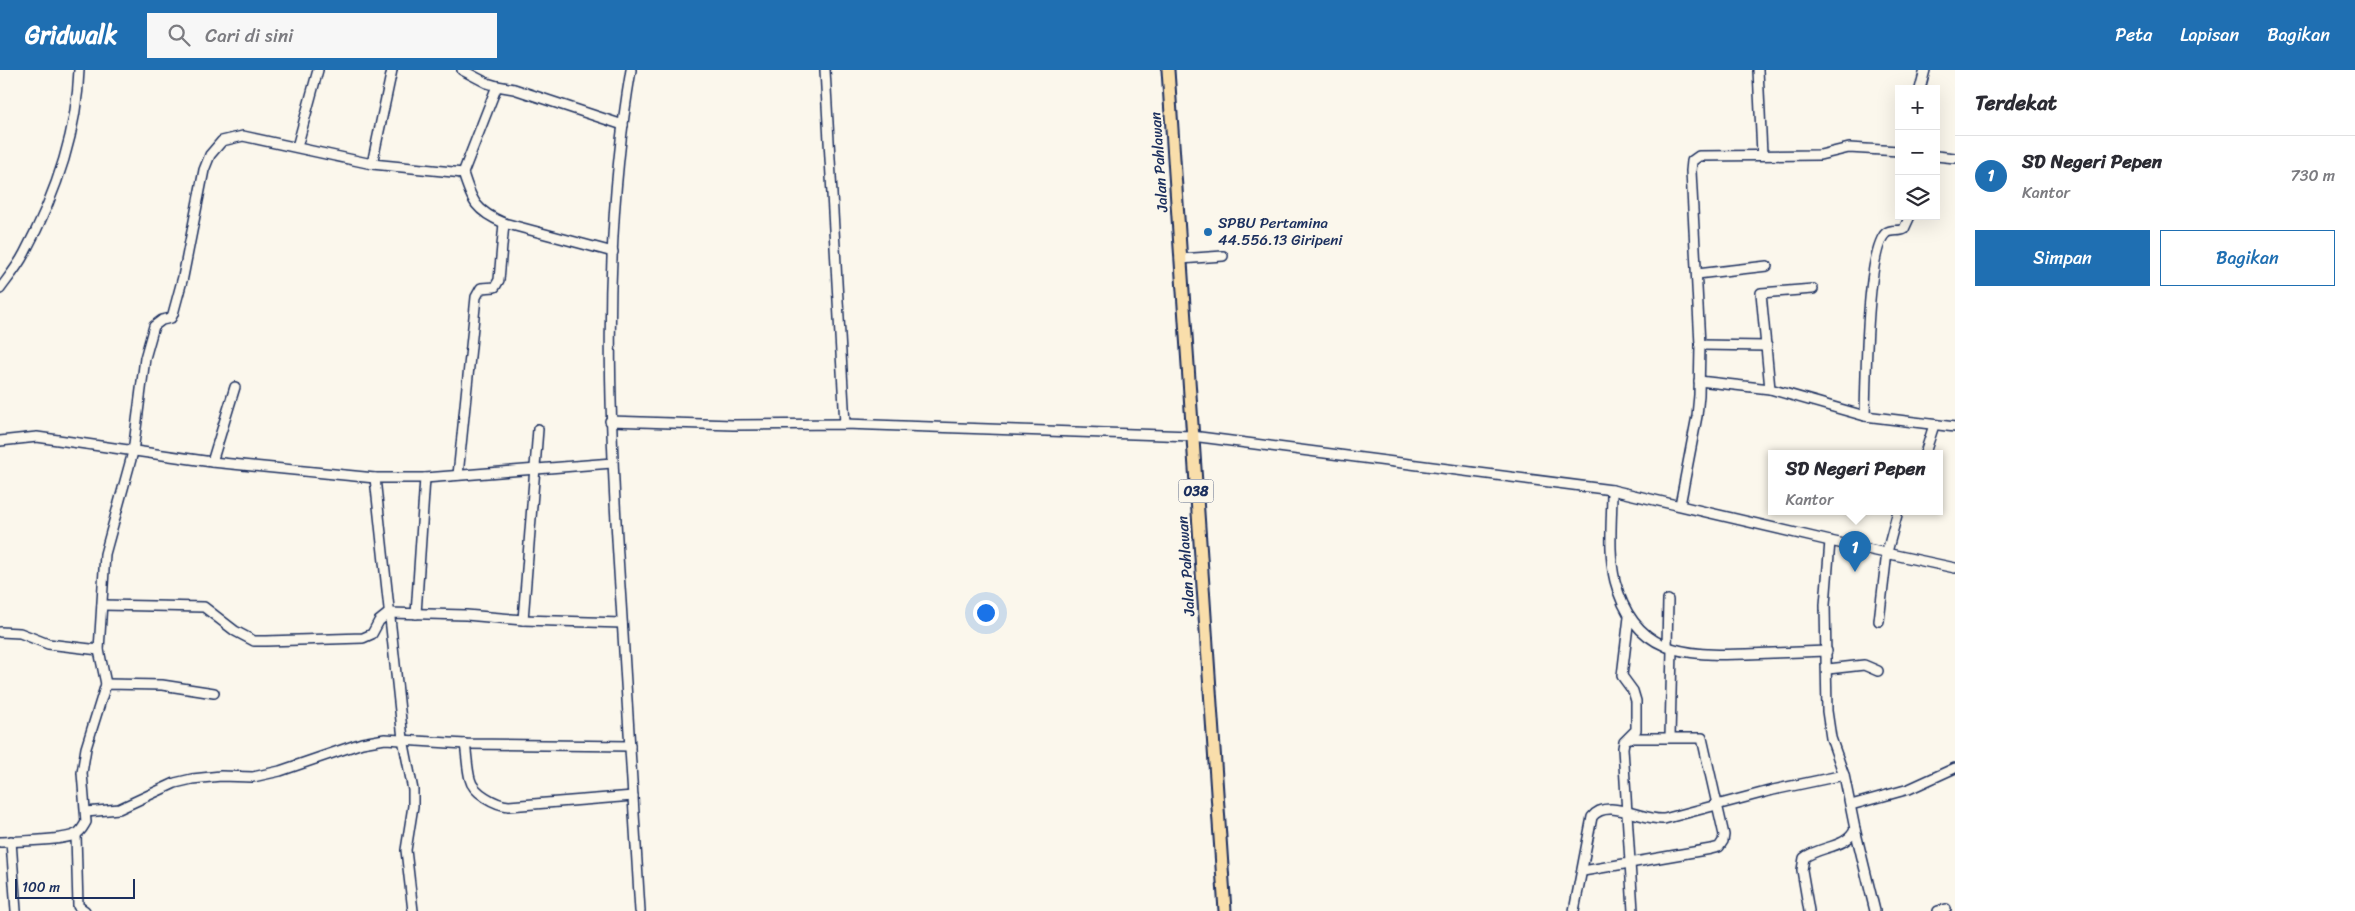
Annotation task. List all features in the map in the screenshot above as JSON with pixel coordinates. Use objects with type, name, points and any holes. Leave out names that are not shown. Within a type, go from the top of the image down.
[{"type":"main road","name":"Jalan Pahlawan","points":[[1168,70],[1224,911]]},
{"type":"street","points":[[0,289],[24,255],[55,185],[72,126],[78,95],[79,70]]},
{"type":"street","points":[[297,147],[318,70]]},
{"type":"street","points":[[372,164],[392,70]]},
{"type":"street","points":[[462,70],[487,83],[514,88],[622,125]]},
{"type":"street","points":[[630,70],[622,125],[613,252],[610,420],[640,911]]},
{"type":"street","points":[[825,70],[845,424]]},
{"type":"street","points":[[1758,70],[1762,154]]},
{"type":"street","points":[[1921,85],[1925,70]]},
{"type":"street","points":[[497,86],[463,173],[474,203],[486,215],[504,223],[613,252]]},
{"type":"street","points":[[0,842],[76,835],[86,822],[82,773],[86,748],[106,684],[99,650],[105,554],[133,452],[145,358],[154,326],[162,320],[171,318],[173,314],[183,277],[204,170],[210,155],[222,141],[243,136],[372,164],[463,173]]},
{"type":"street","points":[[1680,505],[1697,416],[1699,381],[1700,345],[1692,160],[1699,156],[1820,155],[1849,148],[1895,151]]},
{"type":"street","points":[[1940,156],[1955,158]]},
{"type":"street","points":[[1865,416],[1867,335],[1874,267],[1883,238],[1888,232],[1904,229],[1908,220]]},
{"type":"street","points":[[458,475],[476,296],[481,288],[495,287],[498,280],[504,223]]},
{"type":"street","points":[[1180,260],[1222,256]]},
{"type":"street","points":[[1697,274],[1767,266]]},
{"type":"street","points":[[1770,389],[1761,293],[1813,289]]},
{"type":"street","points":[[1700,345],[1767,346]]},
{"type":"street","points":[[1699,381],[1770,389],[1865,416],[1955,427]]},
{"type":"street","points":[[212,462],[235,387]]},
{"type":"street","points":[[610,420],[733,425],[845,424],[1192,436],[1612,490],[1955,568]]},
{"type":"street","points":[[1926,450],[1934,425]]},
{"type":"street","points":[[523,620],[538,430]]},
{"type":"street","points":[[0,441],[37,437],[212,462],[375,478],[425,478],[612,463]]},
{"type":"street","points":[[375,478],[403,740],[413,790],[414,806],[406,856],[413,911]]},
{"type":"street","points":[[416,614],[425,478]]},
{"type":"street","points":[[1612,490],[1612,557],[1615,581],[1629,618],[1658,643],[1670,648],[1704,655],[1827,651]]},
{"type":"street","points":[[1879,621],[1887,552],[1897,515]]},
{"type":"street","points":[[1830,541],[1825,605],[1828,669],[1827,711],[1831,738],[1844,775],[1875,911]]},
{"type":"street","points":[[1668,600],[1670,737]]},
{"type":"street","points":[[102,605],[204,607],[235,631],[254,640],[266,642],[363,638],[372,634],[379,621],[389,613],[466,615],[523,620],[622,624]]},
{"type":"street","points":[[1629,618],[1622,676],[1633,691],[1636,700],[1636,730],[1624,742],[1623,748],[1633,911]]},
{"type":"street","points":[[0,632],[20,633],[48,644],[99,650]]},
{"type":"street","points":[[1828,669],[1864,665],[1878,671]]},
{"type":"street","points":[[106,684],[162,685],[214,693]]},
{"type":"street","points":[[1583,871],[1719,847],[1723,841],[1724,835],[1702,738],[1630,738]]},
{"type":"street","points":[[86,812],[119,809],[174,783],[221,776],[253,777],[280,772],[362,743],[385,739],[465,744],[630,746]]},
{"type":"street","points":[[465,744],[470,781],[482,794],[498,805],[509,806],[633,796]]},
{"type":"street","points":[[1851,805],[1909,789],[1955,768]]},
{"type":"street","points":[[1574,911],[1592,817],[1596,812],[1604,809],[1627,811],[1646,818],[1659,819],[1844,775]]},
{"type":"street","points":[[1809,911],[1802,870],[1804,858],[1814,851],[1849,839],[1855,830]]},
{"type":"street","points":[[76,835],[78,906],[85,911]]},
{"type":"street","points":[[11,841],[16,911]]},
{"type":"place","name":"SPBU Pertamina 44.556.13 Giripeni","points":[[1208,232]]},
{"type":"place","name":"SD Negeri Pepen","points":[[1855,572]]}]
